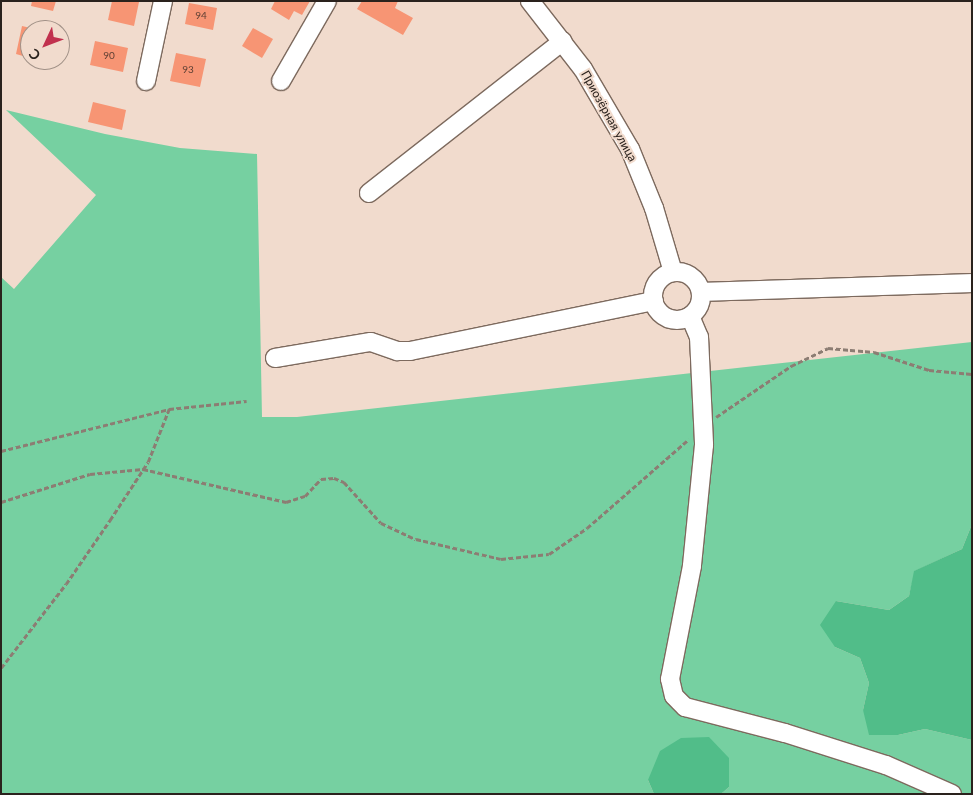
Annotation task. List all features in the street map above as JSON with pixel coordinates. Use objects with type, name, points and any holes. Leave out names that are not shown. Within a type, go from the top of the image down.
[{"type":"street","points":[[146,81],[163,1]]},
{"type":"street","points":[[281,81],[327,1]]},
{"type":"street","name":"Приозёрная улица","points":[[530,1],[583,69],[630,149],[654,208],[674,272]]},
{"type":"street","points":[[369,193],[563,41]]},
{"type":"street","points":[[674,272],[691,276],[701,292],[699,306],[690,316],[678,320],[665,317],[656,308],[653,295],[657,282],[667,274],[674,272]]},
{"type":"street","points":[[701,292],[972,283]]},
{"type":"street","points":[[275,358],[371,342],[397,351],[410,351],[654,301]]},
{"type":"street","points":[[690,316],[698,337],[704,445],[692,566],[670,679],[674,696],[685,707],[785,733],[886,765],[952,794]]},
{"type":"path","points":[[1,502],[90,474],[143,469],[286,502],[305,496],[320,479],[334,478],[344,482],[381,523],[416,540],[501,559],[549,554],[586,528],[704,426],[791,366],[828,348],[874,352],[929,370],[972,374]]},
{"type":"path","points":[[1,451],[169,410],[247,401]]},
{"type":"path","points":[[1,668],[66,584],[143,469],[169,410]]},
{"type":"green space","points":[[6,110],[105,134],[180,148],[257,154],[262,417],[297,417],[972,342],[972,524],[962,549],[915,571],[909,596],[889,610],[836,601],[835,647],[860,658],[869,683],[863,710],[898,735],[925,729],[972,740],[972,794],[721,794],[729,787],[648,780],[654,794],[1,794],[1,277],[14,289],[96,195]]},
{"type":"green space","points":[[972,524],[972,740],[925,729],[898,735],[869,735],[863,710],[869,683],[860,658],[835,647],[820,625],[836,601],[889,610],[909,596],[914,571],[962,549]]},
{"type":"green space","points":[[709,737],[729,758],[729,787],[721,794],[654,794],[648,780],[660,751],[681,738]]},
{"type":"building","points":[[32,1],[56,1],[53,11],[31,6]]},
{"type":"building","points":[[112,1],[139,2],[134,26],[108,20]]},
{"type":"building","points":[[275,1],[310,1],[302,15],[294,11],[289,20],[271,9]]},
{"type":"building","points":[[362,1],[398,1],[395,8],[413,18],[403,35],[357,9]]},
{"type":"building","points":[[189,3],[217,8],[213,30],[185,24]]},
{"type":"building","points":[[253,28],[273,39],[262,58],[242,46]]},
{"type":"building","points":[[20,35],[20,55],[16,54]]},
{"type":"building","points":[[95,41],[128,48],[123,72],[90,65]]},
{"type":"building","points":[[176,53],[206,59],[200,87],[170,81]]},
{"type":"building","points":[[93,102],[126,110],[122,130],[88,122]]}]
